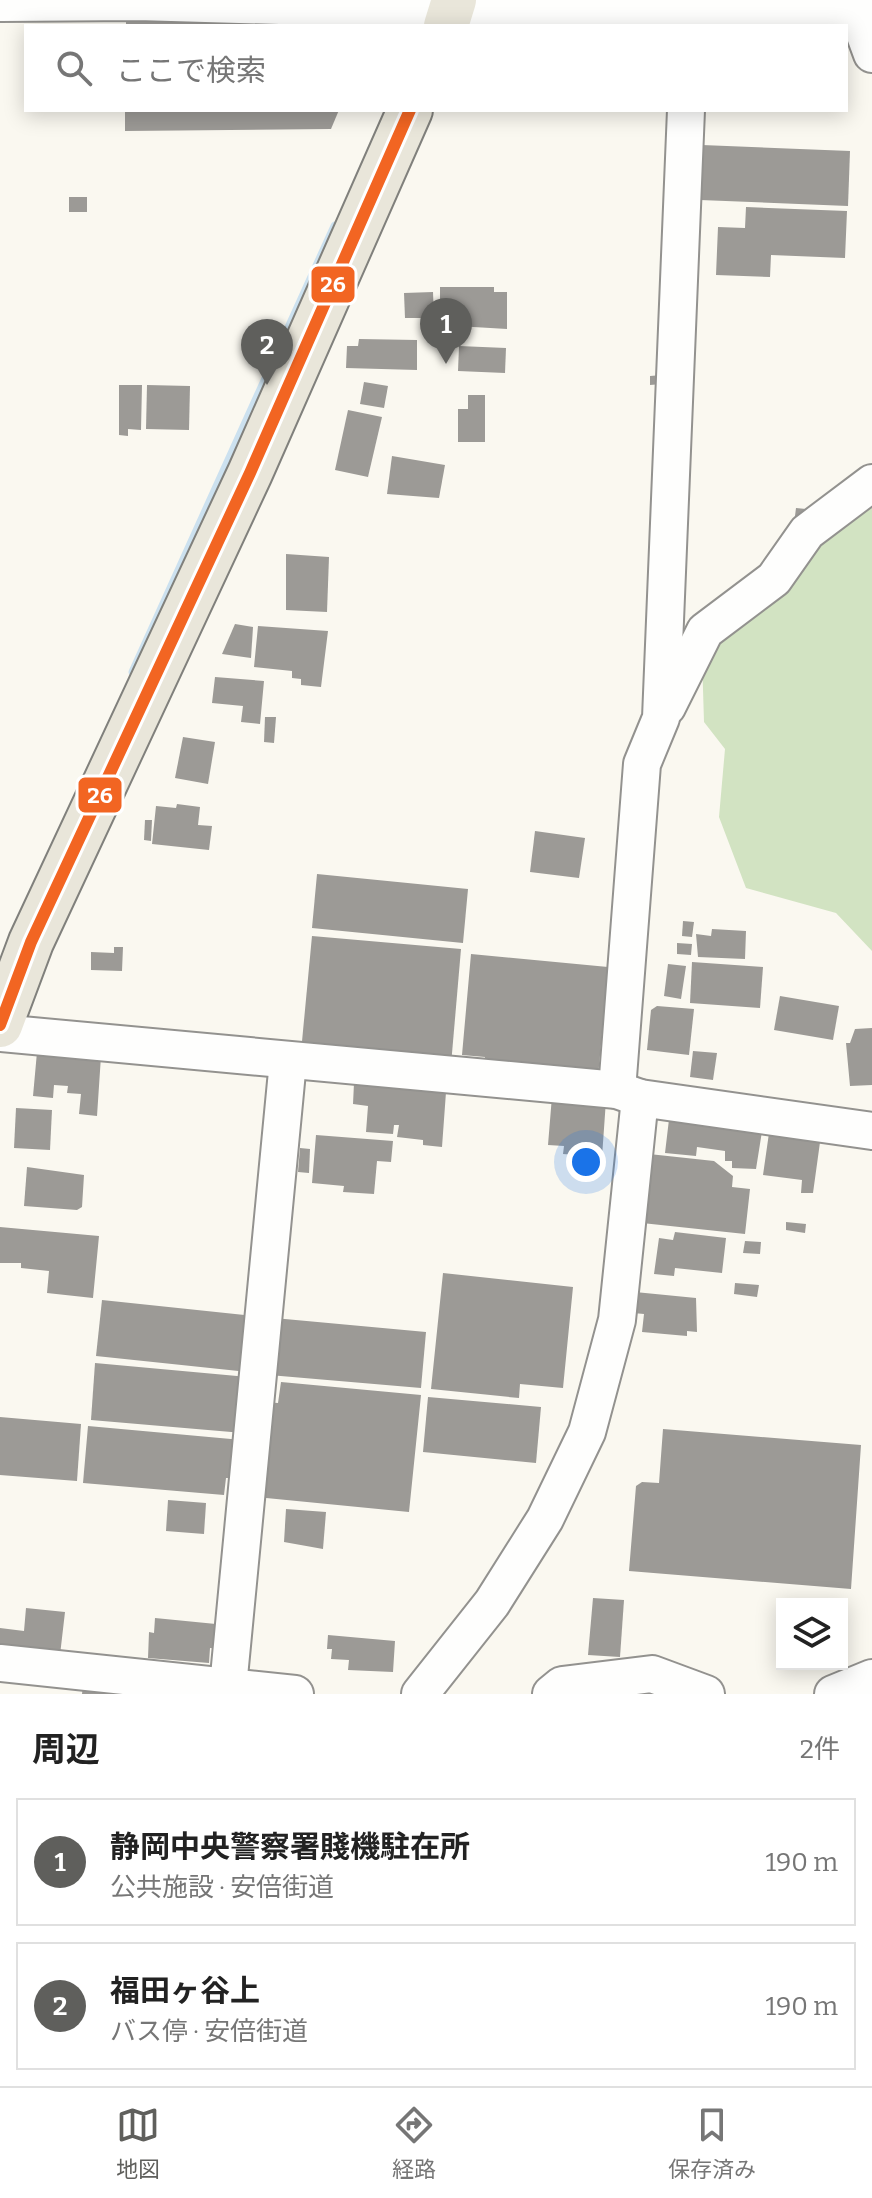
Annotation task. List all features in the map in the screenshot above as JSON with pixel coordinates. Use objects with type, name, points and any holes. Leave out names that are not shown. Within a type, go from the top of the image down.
[{"type":"main road","points":[[0,1025],[31,942],[250,473],[409,112]]},
{"type":"street","points":[[0,3],[138,1],[690,20],[861,10],[872,54]]},
{"type":"street","points":[[661,718],[686,112]]},
{"type":"street","points":[[420,1694],[492,1603],[545,1519],[587,1432],[617,1320],[642,764],[661,718],[705,631],[774,579],[807,532],[872,483]]},
{"type":"street","points":[[0,1033],[628,1094],[872,1131]]},
{"type":"street","points":[[228,1687],[288,1061]]},
{"type":"street","points":[[0,1663],[295,1694]]},
{"type":"street","points":[[551,1694],[562,1685],[652,1674],[706,1694]]},
{"type":"street","points":[[833,1694],[872,1678]]},
{"type":"green space","points":[[872,501],[872,951],[836,913],[746,888],[719,817],[725,749],[704,722],[702,657],[788,592],[821,543]]},
{"type":"building","points":[[126,21],[353,22],[353,24],[126,24]]},
{"type":"building","points":[[125,112],[338,112],[331,129],[125,131]]},
{"type":"building","points":[[702,145],[850,151],[848,206],[700,200]]},
{"type":"building","points":[[69,197],[87,197],[87,212],[69,212]]},
{"type":"building","points":[[746,207],[847,211],[845,258],[771,255],[770,277],[716,275],[718,227],[745,228]]},
{"type":"building","points":[[440,287],[494,287],[494,292],[507,292],[507,329],[440,325]]},
{"type":"building","points":[[433,292],[434,318],[405,318],[404,293]]},
{"type":"building","points":[[359,339],[417,340],[417,370],[346,368],[347,346],[358,346]]},
{"type":"building","points":[[459,346],[506,348],[505,373],[458,371]]},
{"type":"building","points":[[662,375],[662,384],[650,385],[650,376]]},
{"type":"building","points":[[364,382],[388,386],[384,408],[360,404]]},
{"type":"building","points":[[119,385],[142,385],[141,430],[128,429],[128,436],[119,435]]},
{"type":"building","points":[[147,385],[190,386],[189,430],[146,429]]},
{"type":"building","points":[[468,395],[485,395],[485,442],[458,442],[458,409],[468,409]]},
{"type":"building","points":[[348,410],[382,417],[368,477],[335,470]]},
{"type":"building","points":[[392,456],[445,465],[439,498],[387,494]]},
{"type":"building","points":[[796,508],[806,509],[804,525],[794,524]]},
{"type":"building","points":[[286,554],[329,557],[327,612],[286,610]]},
{"type":"building","points":[[235,624],[253,627],[251,658],[222,654]]},
{"type":"building","points":[[258,626],[328,631],[321,687],[301,685],[301,679],[292,678],[292,671],[254,667]]},
{"type":"building","points":[[215,677],[264,681],[260,724],[241,722],[243,706],[212,703]]},
{"type":"building","points":[[265,717],[276,717],[274,743],[264,742]]},
{"type":"building","points":[[183,737],[215,742],[208,784],[175,778]]},
{"type":"building","points":[[177,804],[200,807],[198,825],[212,826],[209,850],[152,844],[156,806],[176,808]]},
{"type":"building","points":[[145,820],[152,820],[151,841],[144,840]]},
{"type":"building","points":[[535,831],[585,838],[579,878],[530,872]]},
{"type":"building","points":[[317,874],[468,889],[463,943],[312,928]]},
{"type":"building","points":[[683,921],[694,922],[692,937],[682,936]]},
{"type":"building","points":[[712,929],[746,931],[745,959],[698,957],[696,934],[711,936]]},
{"type":"building","points":[[312,936],[461,949],[451,1065],[301,1052]]},
{"type":"building","points":[[677,943],[692,944],[691,955],[677,954]]},
{"type":"building","points":[[114,947],[123,947],[122,971],[91,970],[91,952],[114,953]]},
{"type":"building","points":[[471,954],[608,967],[598,1077],[484,1067],[485,1057],[462,1055]]},
{"type":"building","points":[[692,962],[763,967],[760,1008],[690,1003]]},
{"type":"building","points":[[668,964],[686,966],[681,999],[664,996]]},
{"type":"building","points":[[780,996],[839,1006],[833,1040],[774,1030]]},
{"type":"building","points":[[657,1006],[694,1009],[689,1055],[647,1050],[651,1010]]},
{"type":"building","points":[[872,1028],[872,1085],[850,1086],[846,1043],[850,1043],[855,1029]]},
{"type":"building","points":[[693,1051],[717,1053],[713,1080],[690,1077]]},
{"type":"building","points":[[37,1052],[101,1056],[97,1116],[79,1114],[81,1094],[67,1093],[68,1086],[54,1085],[53,1098],[33,1096]]},
{"type":"building","points":[[354,1083],[436,1086],[436,1092],[446,1092],[442,1147],[423,1145],[423,1140],[397,1137],[399,1125],[394,1125],[393,1134],[366,1132],[368,1106],[353,1104]]},
{"type":"building","points":[[552,1096],[606,1100],[602,1157],[563,1154],[564,1146],[548,1145]]},
{"type":"building","points":[[16,1108],[52,1110],[50,1150],[14,1148]]},
{"type":"building","points":[[670,1111],[763,1125],[756,1169],[732,1168],[732,1161],[725,1161],[725,1151],[697,1147],[696,1156],[665,1153]]},
{"type":"building","points":[[770,1126],[821,1135],[813,1193],[801,1193],[802,1180],[763,1175]]},
{"type":"building","points":[[316,1135],[393,1141],[391,1162],[377,1161],[374,1194],[343,1192],[344,1186],[312,1183]]},
{"type":"building","points":[[300,1148],[310,1149],[309,1173],[298,1172]]},
{"type":"building","points":[[649,1154],[714,1161],[733,1176],[732,1187],[750,1189],[745,1234],[642,1223]]},
{"type":"building","points":[[27,1167],[84,1175],[82,1207],[77,1210],[24,1206]]},
{"type":"building","points":[[786,1222],[806,1224],[805,1233],[786,1230]]},
{"type":"building","points":[[0,1227],[99,1236],[93,1298],[47,1293],[49,1271],[21,1268],[21,1263],[0,1263]]},
{"type":"building","points":[[675,1232],[726,1238],[722,1273],[675,1268],[674,1276],[654,1274],[659,1238],[673,1240]]},
{"type":"building","points":[[745,1241],[761,1242],[760,1254],[743,1253]]},
{"type":"building","points":[[443,1273],[573,1287],[563,1388],[520,1384],[519,1398],[431,1389]]},
{"type":"building","points":[[735,1283],[759,1285],[757,1297],[734,1294]]},
{"type":"building","points":[[635,1292],[696,1298],[697,1332],[687,1331],[687,1336],[642,1332],[644,1314],[633,1313]]},
{"type":"building","points":[[102,1300],[254,1316],[248,1372],[96,1356]]},
{"type":"building","points":[[274,1318],[426,1332],[421,1388],[269,1375]]},
{"type":"building","points":[[95,1363],[248,1377],[243,1433],[91,1420]]},
{"type":"building","points":[[281,1382],[421,1395],[409,1512],[256,1497],[265,1402],[278,1403]]},
{"type":"building","points":[[428,1397],[541,1407],[536,1463],[423,1452]]},
{"type":"building","points":[[0,1417],[81,1424],[77,1481],[0,1475]]},
{"type":"building","points":[[88,1426],[242,1440],[238,1478],[226,1478],[224,1495],[83,1483]]},
{"type":"building","points":[[663,1429],[861,1445],[851,1589],[629,1571],[636,1486],[642,1482],[659,1483]]},
{"type":"building","points":[[168,1500],[206,1503],[204,1534],[166,1531]]},
{"type":"building","points":[[286,1509],[326,1512],[323,1549],[284,1542]]},
{"type":"building","points":[[593,1598],[624,1600],[620,1657],[588,1655]]},
{"type":"building","points":[[26,1608],[65,1612],[60,1655],[0,1655],[0,1628],[24,1631]]},
{"type":"building","points":[[155,1618],[226,1625],[224,1649],[210,1648],[209,1663],[148,1658],[149,1632],[154,1633]]},
{"type":"building","points":[[328,1635],[395,1641],[393,1672],[348,1670],[349,1660],[331,1659],[332,1649],[327,1649]]},
{"type":"building","points":[[83,1685],[153,1694],[82,1694]]},
{"type":"waterway","points":[[133,672],[335,226]]},
{"type":"transit line","name":"26","points":[[0,1025],[31,942],[250,473],[409,112]]},
{"type":"place","name":"静岡中央警察署賤機駐在所","points":[[446,364]]},
{"type":"place","name":"福田ヶ谷上","points":[[267,385]]}]
